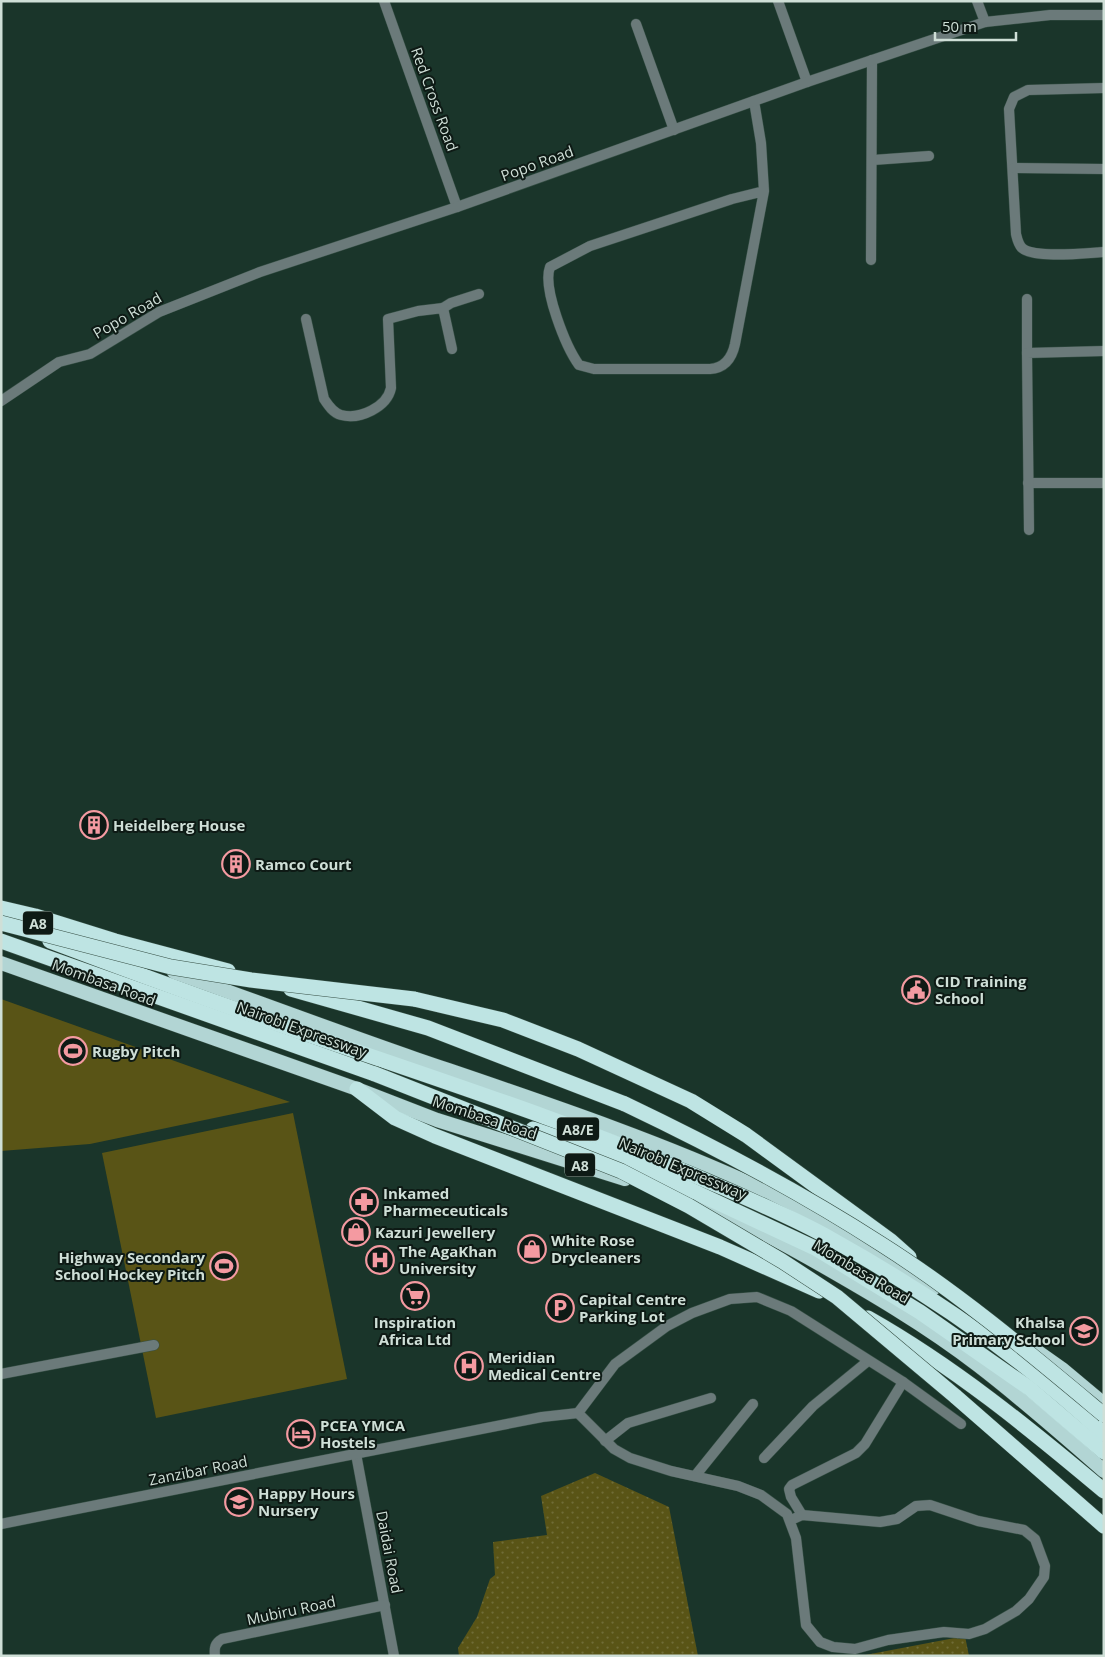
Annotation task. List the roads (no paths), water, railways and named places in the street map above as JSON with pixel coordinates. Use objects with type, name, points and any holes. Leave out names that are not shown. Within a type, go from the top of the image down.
[{"type":"highway","points":[[1,909],[428,1028],[625,1104],[696,1138],[794,1190],[882,1244],[953,1293],[1104,1414]]},
{"type":"highway","name":"Mombasa Road","points":[[1,909],[358,1039],[566,1110],[718,1170],[774,1195],[824,1221],[1062,1369],[1104,1404]]},
{"type":"highway","points":[[1,923],[171,967],[251,980],[384,994],[414,1000],[503,1020],[578,1049],[691,1101],[746,1135],[891,1240],[953,1300]]},
{"type":"highway","name":"Nairobi Expressway","points":[[1,923],[160,982],[567,1126],[661,1161],[761,1204],[830,1238],[956,1316],[1024,1366],[1076,1408],[1104,1434]]},
{"type":"highway","name":"Nairobi Expressway","points":[[1,941],[644,1168],[817,1249],[920,1312],[1029,1388],[1104,1452]]},
{"type":"highway","name":"Mombasa Road","points":[[1,963],[357,1089],[437,1120],[704,1204],[790,1248],[880,1299],[970,1359],[1024,1401],[1104,1471]]},
{"type":"highway","points":[[375,1074],[621,1170],[689,1206],[782,1261],[838,1297],[1104,1526]]},
{"type":"highway","points":[[357,1089],[395,1118],[435,1136],[720,1247],[824,1292],[902,1337],[993,1400],[1104,1491]]},
{"type":"street","name":"Red Cross Road","points":[[384,1],[457,207]]},
{"type":"street","points":[[778,1],[807,82]]},
{"type":"street","points":[[977,1],[984,22]]},
{"type":"street","name":"Popo Road","points":[[1,401],[59,362],[90,354],[126,334],[159,312],[260,272],[457,207],[807,82],[984,22],[1050,15],[1104,15]]},
{"type":"street","points":[[636,24],[674,130]]},
{"type":"street","points":[[871,260],[872,60]]},
{"type":"street","points":[[1104,88],[1028,90],[1014,97],[1010,109],[1016,234],[1023,249],[1037,254],[1104,252]]},
{"type":"street","points":[[754,101],[762,143],[764,191],[733,353],[726,363],[716,369],[594,370],[579,365],[565,339],[553,303],[548,281],[550,267],[590,246],[732,199],[764,191]]},
{"type":"street","points":[[873,160],[930,156]]},
{"type":"street","points":[[1014,168],[1104,169]]},
{"type":"street","points":[[306,319],[324,399],[330,408],[340,415],[350,415],[378,408],[389,398],[391,388],[388,318],[418,311],[444,308],[451,303],[479,294]]},
{"type":"street","points":[[1027,299],[1028,530]]},
{"type":"street","points":[[444,308],[452,349]]},
{"type":"street","points":[[1027,352],[1104,351]]},
{"type":"street","points":[[1028,483],[1102,483]]},
{"type":"street","points":[[791,1520],[802,1515],[880,1522],[897,1518],[916,1506],[930,1505],[978,1522],[1024,1530],[1035,1539],[1045,1566],[1044,1577],[1029,1599],[1016,1611],[985,1628],[969,1634],[944,1632],[888,1640],[856,1648],[833,1647],[820,1642],[806,1625],[803,1612],[799,1558],[791,1520],[775,1504],[761,1495],[738,1486],[630,1458],[605,1441],[578,1413],[615,1364],[667,1326],[692,1313],[730,1299],[757,1297],[791,1311],[903,1382],[960,1424]]},
{"type":"street","points":[[1,1374],[154,1345]]},
{"type":"street","points":[[764,1458],[812,1406],[868,1361]]},
{"type":"street","points":[[802,1515],[791,1497],[789,1489],[792,1485],[856,1453],[865,1444],[903,1382]]},
{"type":"street","points":[[605,1441],[628,1423],[711,1398]]},
{"type":"street","points":[[695,1476],[753,1404]]},
{"type":"street","name":"Zanzibar Road","points":[[1,1524],[542,1417],[578,1413]]},
{"type":"street","name":"Daidai Road","points":[[356,1454],[394,1656]]},
{"type":"street","name":"Mubiru Road","points":[[215,1656],[215,1648],[218,1641],[222,1639],[385,1605]]},
{"type":"place","name":"Heidelberg House","points":[[94,825]]},
{"type":"place","name":"Ramco Court","points":[[236,864]]},
{"type":"place","name":"CID Training School","points":[[916,990]]},
{"type":"place","name":"Rugby Pitch","points":[[73,1051]]},
{"type":"place","name":"Inkamed Pharmeceuticals","points":[[364,1202]]},
{"type":"place","name":"Kazuri Jewellery","points":[[356,1232]]},
{"type":"place","name":"White Rose Drycleaners","points":[[532,1249]]},
{"type":"place","name":"The AgaKhan University","points":[[380,1260]]},
{"type":"place","name":"Highway Secondary School Hockey Pitch","points":[[224,1266]]},
{"type":"place","name":"Inspiration Africa Ltd","points":[[415,1296]]},
{"type":"place","name":"Capital Centre Parking Lot","points":[[560,1308]]},
{"type":"place","name":"Khalsa Primary School","points":[[1084,1331]]},
{"type":"place","name":"Meridian Medical Centre","points":[[469,1366]]},
{"type":"place","name":"PCEA YMCA Hostels","points":[[301,1434]]},
{"type":"place","name":"Happy Hours Nursery","points":[[239,1502]]}]
